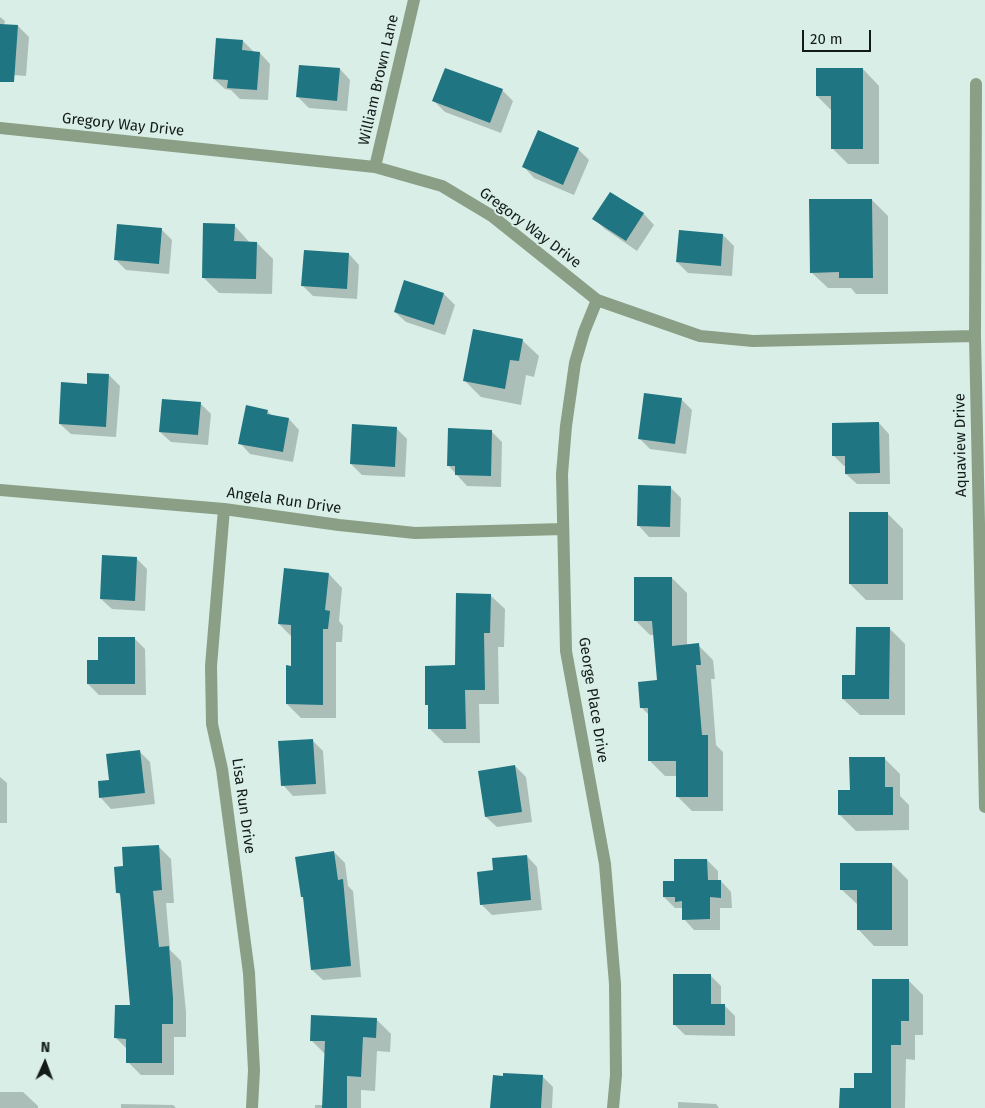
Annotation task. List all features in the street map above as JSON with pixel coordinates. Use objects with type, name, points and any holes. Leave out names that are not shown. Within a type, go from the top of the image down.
[{"type":"street","name":"William Brown Lane","points":[[375,167],[414,0]]},
{"type":"street","name":"Aquaview Drive","points":[[976,84],[976,336],[985,807]]},
{"type":"street","name":"Gregory Way Drive","points":[[0,128],[375,167],[442,186],[492,216],[597,300],[700,336],[753,341],[976,336]]},
{"type":"street","name":"George Place Drive","points":[[597,300],[584,332],[575,363],[566,426],[562,474],[563,529],[566,651],[605,864],[615,984],[616,1075],[613,1108]]},
{"type":"street","name":"Angela Run Drive","points":[[0,490],[224,509],[415,534],[563,529]]},
{"type":"street","name":"Lisa Run Drive","points":[[224,509],[211,666],[212,724],[222,769],[249,973],[254,1070],[252,1108]]},
{"type":"building","points":[[0,24],[18,25],[14,82],[0,82]]},
{"type":"building","points":[[216,38],[243,40],[242,50],[260,52],[257,90],[227,88],[228,80],[213,79]]},
{"type":"building","points":[[299,65],[340,68],[337,101],[296,97]]},
{"type":"building","points":[[445,68],[503,89],[490,123],[432,101]]},
{"type":"building","points":[[816,68],[863,68],[863,149],[831,149],[831,96],[816,96]]},
{"type":"building","points":[[538,130],[579,148],[563,185],[522,167]]},
{"type":"building","points":[[610,192],[644,213],[626,241],[592,219]]},
{"type":"building","points":[[809,199],[872,199],[873,278],[839,278],[839,272],[810,273]]},
{"type":"building","points":[[203,223],[235,224],[234,241],[257,242],[256,279],[202,278]]},
{"type":"building","points":[[117,224],[162,228],[159,264],[114,260]]},
{"type":"building","points":[[679,230],[723,234],[721,266],[676,262]]},
{"type":"building","points":[[304,250],[349,253],[347,289],[301,286]]},
{"type":"building","points":[[404,280],[444,293],[434,325],[394,312]]},
{"type":"building","points":[[473,329],[523,339],[519,361],[510,360],[505,389],[463,381]]},
{"type":"building","points":[[87,373],[109,374],[106,427],[59,424],[61,382],[87,384]]},
{"type":"building","points":[[644,393],[682,398],[675,444],[638,439]]},
{"type":"building","points":[[162,399],[201,402],[198,435],[159,432]]},
{"type":"building","points":[[246,405],[268,410],[267,414],[289,418],[283,452],[238,444]]},
{"type":"building","points":[[879,422],[880,473],[845,474],[845,456],[832,456],[832,423]]},
{"type":"building","points":[[352,424],[397,427],[395,467],[350,464]]},
{"type":"building","points":[[448,428],[492,430],[491,476],[455,475],[455,466],[447,466]]},
{"type":"building","points":[[638,485],[671,486],[670,527],[637,526]]},
{"type":"building","points":[[849,512],[888,512],[888,584],[849,584]]},
{"type":"building","points":[[102,555],[137,557],[135,601],[100,599]]},
{"type":"building","points":[[284,568],[329,573],[325,610],[330,611],[328,629],[323,629],[323,705],[286,704],[286,665],[291,666],[291,625],[278,624]]},
{"type":"building","points":[[634,577],[672,577],[672,646],[699,643],[701,665],[696,665],[702,735],[708,735],[708,797],[676,797],[676,761],[648,761],[648,708],[640,708],[638,682],[657,680],[652,621],[634,621]]},
{"type":"building","points":[[456,593],[491,594],[490,633],[484,633],[485,690],[465,690],[466,729],[428,729],[428,705],[425,705],[425,666],[455,665]]},
{"type":"building","points":[[856,627],[890,627],[889,699],[842,699],[842,675],[855,675]]},
{"type":"building","points":[[98,637],[135,637],[135,684],[87,684],[87,660],[98,660]]},
{"type":"building","points":[[313,739],[316,784],[281,786],[278,741]]},
{"type":"building","points":[[140,750],[145,793],[99,798],[98,781],[109,780],[106,754]]},
{"type":"building","points":[[849,757],[885,757],[885,787],[893,787],[893,815],[838,815],[838,790],[850,790]]},
{"type":"building","points":[[515,765],[522,812],[485,817],[478,771]]},
{"type":"building","points":[[159,845],[162,890],[153,891],[159,947],[169,946],[173,1024],[162,1024],[162,1063],[126,1063],[126,1039],[114,1038],[115,1005],[130,1005],[120,893],[116,893],[114,867],[123,866],[122,847]]},
{"type":"building","points":[[334,851],[338,880],[343,879],[351,966],[311,970],[303,897],[301,897],[295,857]]},
{"type":"building","points":[[527,855],[531,900],[480,905],[477,872],[493,870],[492,858]]},
{"type":"building","points":[[674,859],[707,859],[708,880],[721,880],[721,898],[710,897],[710,919],[682,920],[682,901],[675,902],[675,897],[663,897],[663,881],[674,881]]},
{"type":"building","points":[[840,863],[892,863],[892,930],[857,930],[857,890],[840,890]]},
{"type":"building","points":[[673,974],[711,974],[711,1004],[725,1004],[725,1025],[673,1025]]},
{"type":"building","points":[[872,979],[909,979],[909,1021],[901,1021],[901,1045],[891,1045],[891,1108],[839,1108],[840,1088],[854,1088],[854,1073],[872,1073]]},
{"type":"building","points":[[311,1015],[377,1018],[376,1038],[363,1037],[361,1077],[347,1076],[347,1108],[322,1108],[325,1041],[310,1041]]},
{"type":"building","points":[[503,1073],[543,1075],[541,1108],[490,1108],[493,1075],[503,1076]]}]
